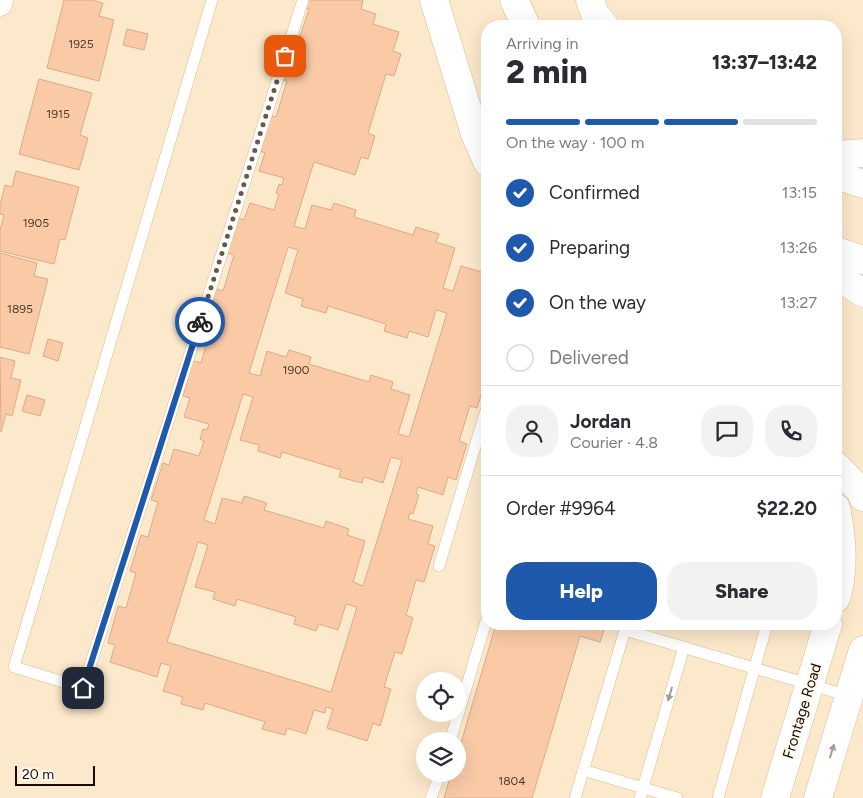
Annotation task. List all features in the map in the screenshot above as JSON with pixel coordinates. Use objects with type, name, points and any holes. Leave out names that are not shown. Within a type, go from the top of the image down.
[{"type":"main road","points":[[434,0],[475,134],[481,147]]},
{"type":"main road","points":[[514,0],[523,20]]},
{"type":"main road","points":[[590,0],[595,14],[600,20]]},
{"type":"main road","points":[[842,155],[863,153]]},
{"type":"main road","points":[[842,177],[863,184]]},
{"type":"main road","points":[[842,254],[863,260]]},
{"type":"main road","points":[[842,279],[863,293]]},
{"type":"main road","points":[[842,472],[861,491],[863,497]]},
{"type":"main road","name":"Frontage Road","points":[[775,798],[826,630]]},
{"type":"main road","points":[[818,798],[863,650]]},
{"type":"street","points":[[0,4],[1,0]]},
{"type":"lane","points":[[212,0],[14,667],[83,688],[303,0]]},
{"type":"lane","points":[[439,566],[481,427]]},
{"type":"lane","points":[[453,732],[483,630]]},
{"type":"lane","points":[[575,798],[625,630]]},
{"type":"lane","points":[[635,630],[684,647],[849,696]]},
{"type":"lane","points":[[718,798],[764,630]]},
{"type":"lane","points":[[641,793],[684,647]]},
{"type":"lane","points":[[583,770],[641,793],[677,798]]},
{"type":"lane","points":[[431,798],[437,782]]},
{"type":"building","points":[[64,0],[92,0],[103,3],[99,16],[114,20],[99,81],[47,68]]},
{"type":"building","points":[[304,0],[363,0],[361,9],[376,14],[373,24],[399,32],[393,51],[401,54],[394,76],[386,74],[368,133],[375,136],[368,159],[361,157],[355,175],[314,162],[294,226],[305,229],[312,205],[331,210],[334,203],[356,210],[354,217],[413,235],[416,227],[439,234],[436,242],[455,248],[443,288],[453,291],[461,266],[481,272],[481,396],[477,408],[470,406],[459,441],[467,444],[456,480],[448,477],[443,495],[418,487],[416,494],[419,495],[413,514],[410,513],[408,519],[433,526],[428,544],[435,546],[424,582],[416,580],[406,615],[413,618],[402,654],[395,652],[384,687],[391,689],[380,726],[373,723],[367,741],[327,728],[333,709],[326,707],[325,713],[314,710],[306,734],[287,728],[285,735],[262,729],[265,722],[205,703],[203,710],[181,704],[183,697],[163,691],[171,666],[161,663],[157,677],[110,662],[115,645],[108,643],[118,606],[126,608],[136,573],[130,571],[141,535],[148,537],[158,502],[151,500],[163,463],[169,465],[174,449],[199,456],[204,441],[200,439],[203,429],[207,430],[209,424],[184,417],[190,398],[183,396],[193,361],[201,363],[212,326],[205,324],[216,289],[223,291],[234,255],[227,253],[238,218],[244,220],[250,203],[274,210],[279,194],[276,193],[279,184],[282,185],[284,178],[259,171],[265,153],[258,150],[269,115],[276,117],[287,81],[280,79],[290,44],[297,46],[309,9],[302,7]],"holes":[[[288,247],[298,250],[285,293],[303,299],[301,306],[326,313],[328,306],[386,324],[384,331],[407,338],[409,331],[428,337],[436,310],[447,313],[409,437],[398,434],[410,395],[391,389],[393,382],[371,375],[369,382],[309,364],[311,357],[289,350],[286,357],[267,351],[260,376],[249,373]],[[243,394],[253,397],[240,440],[259,445],[258,451],[280,458],[282,452],[341,470],[339,477],[362,483],[364,477],[383,483],[391,457],[402,460],[363,586],[353,582],[365,541],[347,535],[349,529],[326,521],[324,528],[264,510],[267,503],[244,496],[242,503],[222,498],[215,524],[204,520]],[[198,542],[208,545],[195,587],[215,592],[213,599],[235,606],[237,599],[296,617],[294,624],[316,631],[319,624],[338,630],[346,604],[357,607],[331,692],[167,642]]]},
{"type":"building","points":[[127,29],[148,34],[144,50],[123,45]]},
{"type":"building","points":[[39,79],[92,93],[80,135],[88,138],[79,170],[19,154]]},
{"type":"building","points":[[16,171],[79,187],[65,240],[60,239],[54,264],[0,251],[0,230],[4,215],[0,214],[0,205],[5,185],[12,187]]},
{"type":"building","points":[[0,253],[37,263],[34,276],[48,279],[29,354],[0,347]]},
{"type":"building","points":[[48,339],[63,343],[58,361],[43,356]]},
{"type":"building","points":[[0,357],[15,361],[11,378],[21,380],[12,416],[6,414],[1,432]]},
{"type":"building","points":[[27,395],[45,400],[40,416],[22,411]]},
{"type":"building","points":[[494,630],[604,630],[600,642],[580,636],[532,798],[444,798],[449,782],[466,782],[466,732],[464,732]]},
{"type":"way so far","points":[[200,322],[285,56]]},
{"type":"route","points":[[83,688],[200,322]]}]
